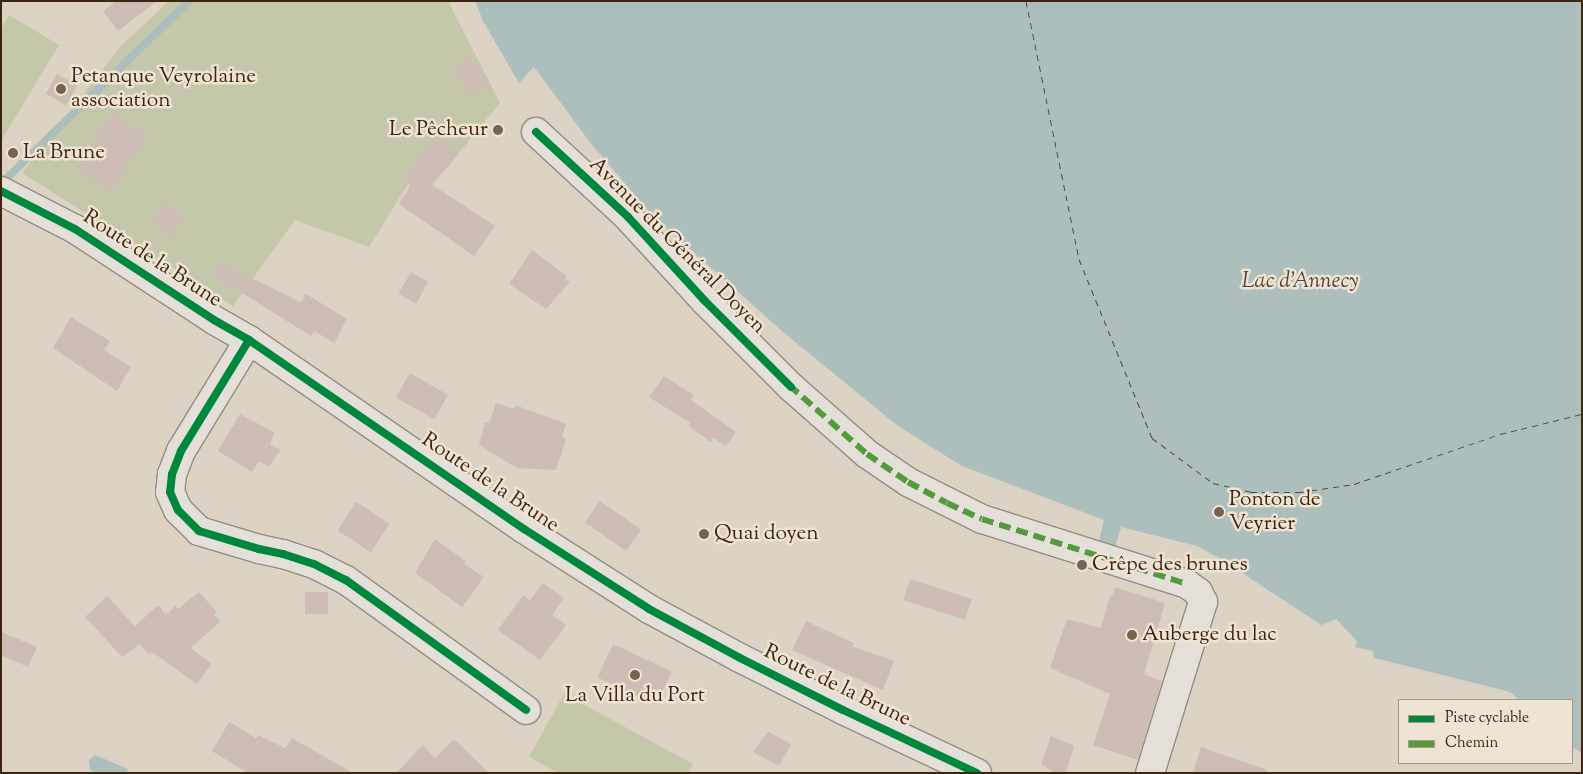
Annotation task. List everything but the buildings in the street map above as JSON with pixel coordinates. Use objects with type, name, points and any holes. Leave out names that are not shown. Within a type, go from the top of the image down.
[{"type":"street","name":"Avenue du Général Doyen","points":[[536,132],[635,224],[704,300],[791,387],[867,454],[908,482],[982,519],[1187,584],[1198,592],[1203,602],[1150,773]]},
{"type":"street","name":"Route de la Brune","points":[[1,191],[75,228],[214,320],[249,340],[524,529],[648,609],[843,710],[977,773]]},
{"type":"street","points":[[249,340],[181,451],[172,474],[170,492],[178,510],[199,531],[314,564],[346,580],[526,710]]},
{"type":"green space","points":[[169,1],[448,1],[500,103],[442,173],[418,168],[369,247],[295,220],[233,306],[22,173],[120,47]]},
{"type":"green space","points":[[9,15],[59,45],[1,141],[1,29]]},
{"type":"green space","points":[[564,694],[693,764],[688,773],[558,773],[529,757]]},
{"type":"water","name":"Lac d'Annecy","points":[[475,1],[1582,1],[1582,753],[1573,748],[1573,699],[1518,699],[1510,692],[1374,658],[1373,651],[1355,647],[1357,641],[1336,619],[1321,625],[1221,559],[1197,546],[1121,527],[1114,551],[1098,547],[1104,520],[962,466],[898,426],[783,332],[654,217],[592,145],[534,67],[519,83],[483,21]]},
{"type":"water","points":[[95,755],[128,769],[127,773],[96,773],[90,770],[89,760]]},
{"type":"waterway","points":[[7,178],[189,1]]},
{"type":"ferry route","points":[[1026,1],[1079,259],[1152,438],[1213,483],[1251,492],[1300,492],[1354,484],[1500,434],[1582,414]]},
{"type":"marked path","points":[[789,385],[867,454],[908,482],[947,503],[982,519],[1187,584]]},
{"type":"cycle path","points":[[536,132],[628,217],[704,300],[791,387]]},
{"type":"cycle path","points":[[1,191],[75,229],[214,320],[249,340],[524,529],[649,609],[843,710],[977,773]]},
{"type":"cycle path","points":[[249,340],[181,451],[172,474],[170,492],[178,510],[199,531],[314,564],[346,580],[526,710]]},
{"type":"place","name":"Petanque Veyrolaine association","points":[[61,89]]},
{"type":"place","name":"Le Pêcheur","points":[[498,130]]},
{"type":"place","name":"La Brune","points":[[13,153]]},
{"type":"place","name":"Ponton de Veyrier","points":[[1219,512]]},
{"type":"place","name":"Quai doyen","points":[[704,534]]},
{"type":"place","name":"Crêpe des brunes","points":[[1082,565]]},
{"type":"place","name":"Auberge du lac","points":[[1132,635]]},
{"type":"place","name":"La Villa du Port","points":[[635,675]]}]
